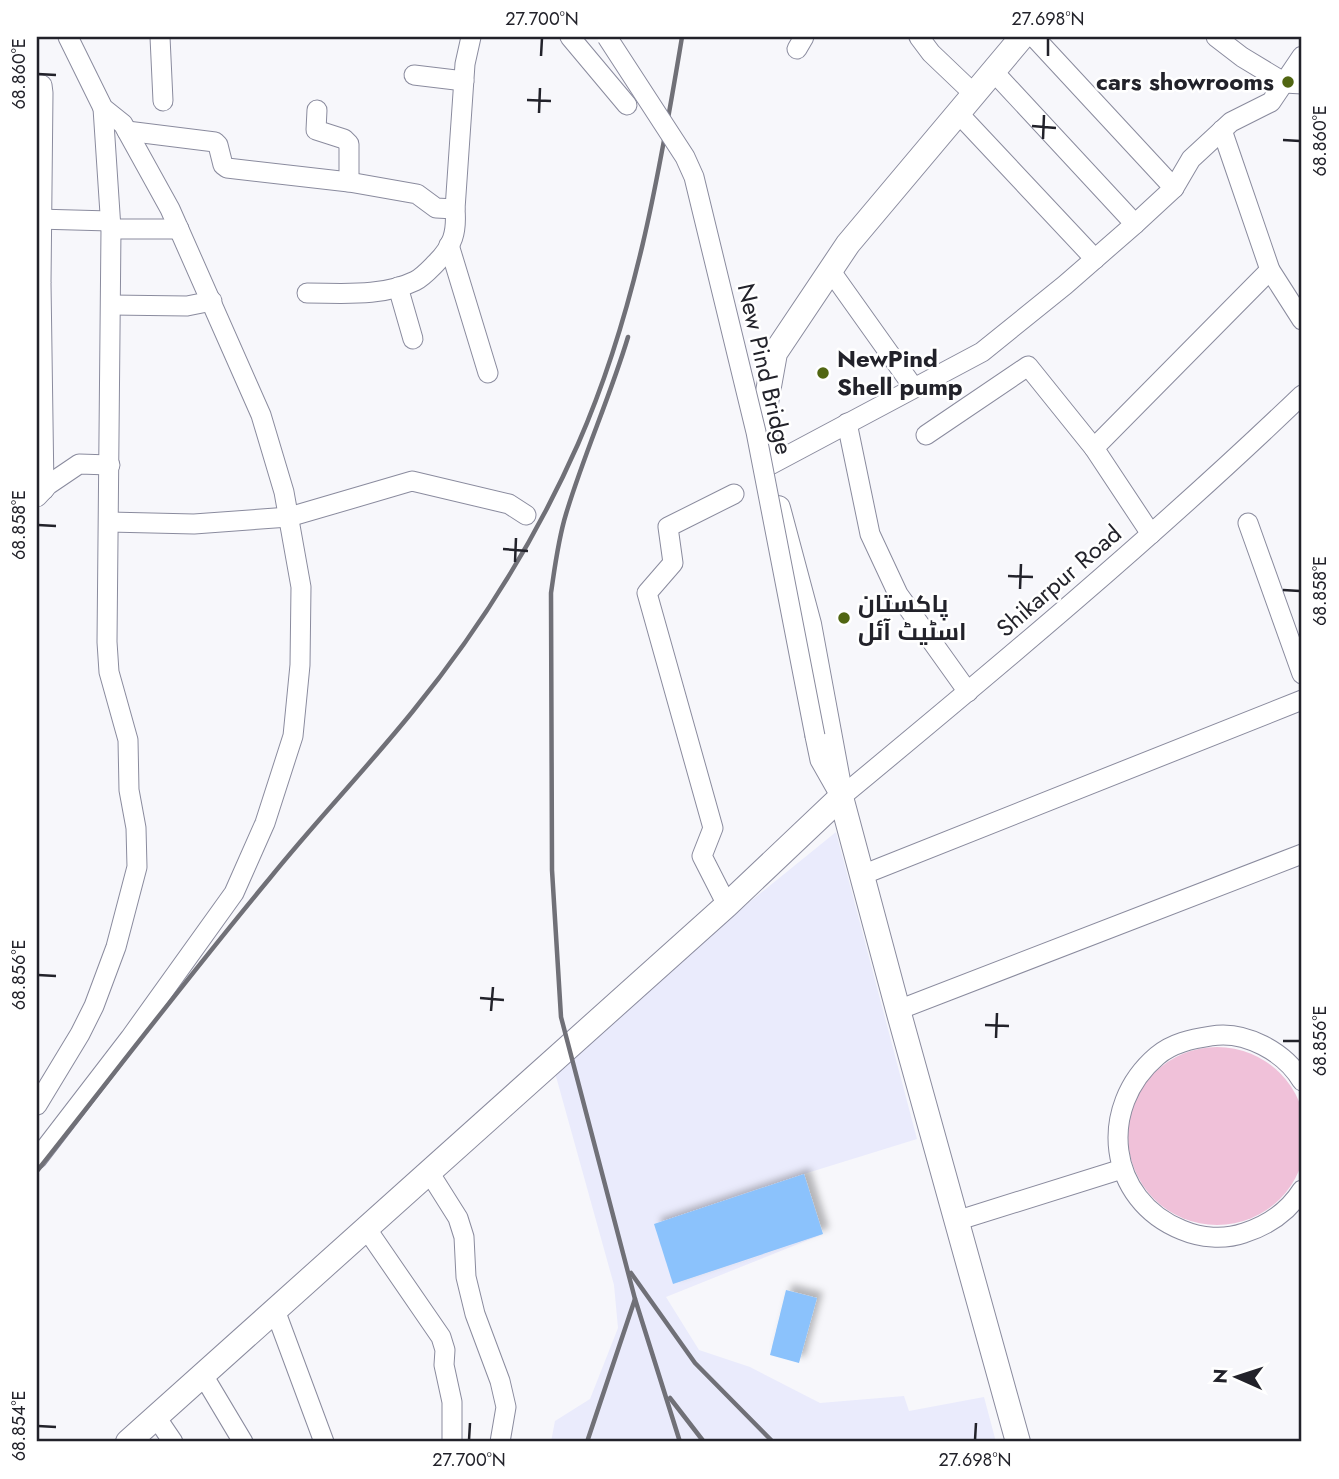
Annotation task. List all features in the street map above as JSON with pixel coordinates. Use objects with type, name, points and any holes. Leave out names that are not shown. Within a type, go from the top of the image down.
[{"type":"main road","points":[[1018,1442],[841,797],[808,624],[768,467],[764,414],[775,353],[830,270],[848,244],[1022,37]]},
{"type":"main road","points":[[128,1442],[726,905],[841,797]]},
{"type":"street","points":[[37,1105],[94,1006],[116,947],[137,867],[136,828],[129,790],[128,740],[109,673],[107,642],[111,225],[103,107],[68,37]]},
{"type":"street","points":[[160,37],[163,101]]},
{"type":"street","points":[[307,293],[357,294],[398,287],[417,280],[442,257],[457,230],[455,209],[465,64],[471,37]]},
{"type":"street","points":[[570,37],[627,105]]},
{"type":"street","name":"New Pind Bridge","points":[[607,37],[685,157],[694,177],[756,432],[820,760],[841,797]]},
{"type":"street","points":[[919,37],[931,53],[974,94]]},
{"type":"street","points":[[1034,37],[1174,188]]},
{"type":"street","points":[[1216,37],[1242,57],[1293,84]]},
{"type":"street","points":[[768,467],[982,352],[1095,259],[1174,188],[1191,159],[1231,122],[1271,102],[1293,84],[1302,56]]},
{"type":"street","points":[[993,71],[1135,223]]},
{"type":"street","points":[[414,75],[464,81]]},
{"type":"street","points":[[37,85],[42,85],[43,93],[39,219],[40,494]]},
{"type":"street","points":[[37,1159],[130,1038],[234,893],[265,823],[293,736],[300,665],[301,587],[284,492],[261,415],[179,229],[123,124],[103,107]]},
{"type":"street","points":[[317,110],[316,130],[344,139],[349,145],[349,182]]},
{"type":"street","points":[[958,113],[1095,259]]},
{"type":"street","points":[[1222,130],[1270,270],[1302,320]]},
{"type":"street","points":[[127,131],[215,142],[223,165],[227,168],[349,182],[417,194],[436,208],[455,209]]},
{"type":"street","points":[[39,219],[179,229]]},
{"type":"street","points":[[449,246],[488,373]]},
{"type":"street","points":[[830,270],[914,388]]},
{"type":"street","points":[[1094,448],[1270,270]]},
{"type":"street","points":[[398,287],[413,339]]},
{"type":"street","points":[[111,304],[187,306],[212,301]]},
{"type":"street","points":[[926,435],[1028,366],[1094,448],[1151,534]]},
{"type":"street","name":"Shikarpur Road","points":[[841,797],[968,692],[1217,477],[1302,395]]},
{"type":"street","points":[[847,423],[870,534],[898,594],[968,692]]},
{"type":"street","points":[[40,494],[79,464],[110,465]]},
{"type":"street","points":[[109,522],[194,524],[289,517],[412,481],[509,504],[526,515]]},
{"type":"street","points":[[726,905],[702,856],[713,828],[647,593],[673,563],[668,527],[734,494]]},
{"type":"street","points":[[1248,523],[1302,674]]},
{"type":"street","points":[[862,876],[1302,700]]},
{"type":"street","points":[[898,1010],[1302,854]]},
{"type":"street","points":[[1302,1081],[1278,1055],[1250,1040],[1219,1034],[1187,1039],[1158,1054],[1136,1077],[1121,1105],[1116,1137],[1122,1169],[1138,1200],[1165,1223],[1197,1236],[1232,1237],[1265,1226],[1293,1205],[1302,1190]]},
{"type":"street","points":[[956,1221],[1122,1169]]},
{"type":"street","points":[[429,1172],[458,1218],[464,1237],[466,1277],[475,1314],[500,1381],[506,1407],[500,1442]]},
{"type":"street","points":[[366,1228],[441,1337],[452,1402],[452,1442]]},
{"type":"street","points":[[275,1310],[324,1442]]},
{"type":"street","points":[[203,1375],[243,1442]]},
{"type":"street","points":[[156,1417],[173,1442]]},
{"type":"shaded area","points":[[836,832],[917,1139],[804,1174],[823,1234],[666,1297],[699,1350],[750,1367],[820,1403],[904,1396],[909,1411],[984,1397],[996,1442],[551,1442],[555,1421],[590,1399],[618,1328],[614,1285],[552,1062]]},
{"type":"shaded area","points":[[1217,1047],[1251,1054],[1280,1073],[1299,1102],[1306,1136],[1299,1170],[1280,1199],[1251,1218],[1217,1225],[1183,1218],[1154,1199],[1135,1170],[1128,1136],[1135,1102],[1154,1073],[1183,1054]]},
{"type":"building","points":[[804,1174],[823,1234],[673,1284],[654,1224]]},
{"type":"building","points":[[786,1290],[817,1298],[799,1363],[770,1355]]},
{"type":"railway","points":[[37,1171],[240,914],[396,732],[437,680],[483,616],[525,549],[578,444],[615,345],[643,244],[682,37]]},
{"type":"railway","points":[[628,337],[566,514],[551,593],[552,870],[561,1017],[635,1299],[680,1442]]},
{"type":"railway","points":[[631,1273],[695,1363],[773,1442]]},
{"type":"railway","points":[[587,1442],[635,1299]]},
{"type":"railway","points":[[670,1398],[704,1442]]},
{"type":"place","name":"cars showrooms","points":[[1288,82]]},
{"type":"place","name":"NewPind Shell pump","points":[[823,373]]},
{"type":"place","name":"پاکستان اسٹیٹ آئل","points":[[844,618]]}]
